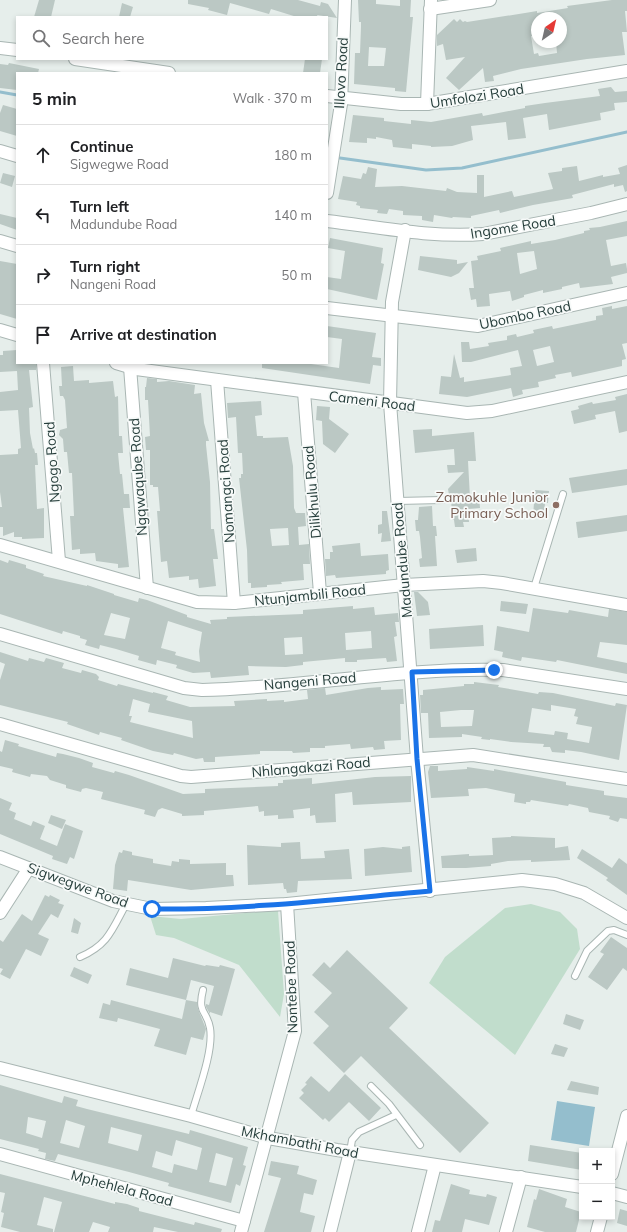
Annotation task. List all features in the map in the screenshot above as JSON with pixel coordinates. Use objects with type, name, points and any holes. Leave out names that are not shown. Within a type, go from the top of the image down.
[{"type":"street","name":"Illovo Road","points":[[328,186],[341,98],[345,0]]},
{"type":"street","points":[[427,104],[430,4],[490,0]]},
{"type":"street","points":[[0,48],[16,50]]},
{"type":"street","points":[[82,60],[162,72]]},
{"type":"street","name":"Umfolozi Road","points":[[328,96],[401,104],[427,104],[627,71]]},
{"type":"street","points":[[0,152],[16,156]]},
{"type":"street","name":"Ingome Road","points":[[328,222],[440,235],[482,234],[592,214],[627,204]]},
{"type":"street","name":"Madundube Road","points":[[405,230],[392,302],[390,403],[412,672],[417,759],[430,891]]},
{"type":"street","points":[[0,241],[16,246]]},
{"type":"street","name":"Ubombo Road","points":[[328,308],[471,326],[486,325],[627,293]]},
{"type":"street","points":[[0,330],[16,335]]},
{"type":"street","name":"Ngogo Road","points":[[43,364],[59,561]]},
{"type":"street","name":"Cameni Road","points":[[120,364],[130,367],[217,380],[467,413],[481,412],[627,382]]},
{"type":"street","name":"Ngqwaqube Road","points":[[130,367],[147,588]]},
{"type":"street","name":"Nomangci Road","points":[[217,380],[234,603]]},
{"type":"street","name":"Dilikhulu Road","points":[[304,392],[320,593]]},
{"type":"street","name":"Ntunjambili Road","points":[[0,545],[197,602],[234,603],[404,585],[483,581],[534,588],[627,605]]},
{"type":"street","name":"Nangeni Road","points":[[0,634],[184,688],[202,690],[412,672],[503,670],[627,689]]},
{"type":"street","name":"Nhlangakazi Road","points":[[0,724],[180,776],[191,777],[474,755],[627,779]]},
{"type":"street","name":"Sigwegwe Road","points":[[0,857],[126,904],[152,909],[287,904],[430,891],[522,880],[555,884],[584,893],[627,918]]},
{"type":"street","points":[[0,913],[30,868]]},
{"type":"street","name":"Nontebe Road","points":[[243,1227],[268,1138],[295,1031],[287,904]]},
{"type":"street","name":"Mkhambathi Road","points":[[0,1068],[191,1116],[268,1138],[579,1187]]},
{"type":"street","points":[[615,1162],[627,1116]]},
{"type":"street","points":[[330,1232],[350,1152]]},
{"type":"street","name":"Mphehlela Road","points":[[0,1154],[243,1227]]},
{"type":"street","points":[[418,1232],[435,1165]]},
{"type":"street","points":[[506,1232],[521,1177]]},
{"type":"street","points":[[615,1194],[627,1197]]},
{"type":"street","points":[[597,1232],[600,1220]]},
{"type":"lane","points":[[534,588],[563,494]]},
{"type":"lane","points":[[397,501],[442,500]]},
{"type":"lane","points":[[80,957],[101,946],[110,935],[126,904]]},
{"type":"lane","points":[[575,976],[587,951],[608,931],[614,930],[627,935]]},
{"type":"lane","points":[[191,1116],[207,1058],[209,1043],[210,1028],[201,1008],[203,990]]},
{"type":"lane","points":[[371,1086],[385,1099],[420,1145]]},
{"type":"lane","points":[[350,1152],[352,1140],[359,1132],[396,1115]]},
{"type":"green space","points":[[531,904],[560,912],[577,929],[580,949],[515,1055],[429,983],[445,957],[505,908]]},
{"type":"green space","points":[[278,911],[284,994],[280,1017],[239,965],[174,938],[156,935],[150,916],[181,919]]},
{"type":"water","points":[[557,1101],[595,1107],[589,1146],[551,1140]]},
{"type":"building","points":[[39,0],[55,0],[51,16],[34,16]]},
{"type":"building","points":[[188,0],[298,0],[320,6],[321,2],[328,4],[337,18],[317,15],[294,16],[271,9],[269,14],[230,3],[227,15],[208,10],[209,8],[188,4]]},
{"type":"building","points":[[358,0],[376,0],[376,4],[400,6],[400,0],[411,0],[410,17],[413,17],[406,92],[395,91],[395,88],[354,84],[355,53],[360,53],[361,22],[359,22]],"holes":[[[369,47],[386,48],[384,66],[368,66]]]},
{"type":"building","points":[[612,0],[627,0],[627,11],[625,11],[627,32],[622,32],[625,55],[521,69],[493,76],[494,81],[485,82],[483,68],[459,90],[446,78],[465,57],[446,60],[443,44],[437,46],[437,35],[454,19],[457,22],[460,19],[463,22],[467,22],[537,11],[531,12],[531,48],[533,48],[534,54],[538,53],[539,56],[557,53],[557,48],[567,48],[567,12],[543,12],[568,8],[567,6]]},
{"type":"building","points":[[122,3],[133,7],[130,16],[119,16]]},
{"type":"building","points":[[305,60],[322,60],[320,72],[303,72]]},
{"type":"building","points":[[9,63],[39,69],[38,72],[16,72],[16,90],[0,88],[0,64],[8,65]]},
{"type":"building","points":[[611,87],[615,92],[627,91],[627,102],[614,103],[615,110],[600,113],[601,120],[549,130],[547,114],[523,118],[526,138],[508,140],[506,122],[471,126],[473,140],[452,146],[431,147],[412,144],[412,149],[393,147],[392,140],[376,137],[376,139],[367,138],[367,143],[349,142],[353,115],[384,118],[384,121],[411,124],[411,120],[431,122],[482,113],[483,116],[525,108],[525,106],[600,96],[598,89]]},
{"type":"building","points":[[3,105],[16,109],[16,136],[0,131],[0,113]]},
{"type":"building","points":[[627,165],[627,191],[625,192],[623,185],[614,187],[614,184],[572,195],[573,198],[500,213],[499,210],[471,216],[471,218],[452,218],[434,215],[433,222],[422,220],[422,216],[403,215],[403,211],[389,209],[387,214],[377,213],[378,210],[360,208],[360,206],[356,205],[357,202],[338,199],[343,176],[361,179],[363,173],[366,174],[368,167],[377,169],[375,187],[402,186],[446,191],[447,188],[457,192],[477,193],[477,175],[484,175],[484,197],[512,191],[514,197],[553,189],[548,173],[562,171],[562,168],[577,166],[579,181],[603,175],[603,177],[620,174],[618,168]]},
{"type":"building","points":[[3,173],[15,176],[12,187],[0,183]]},
{"type":"building","points":[[0,214],[16,218],[16,230],[0,224]]},
{"type":"building","points":[[627,221],[627,236],[606,240],[611,266],[626,263],[627,269],[627,273],[611,277],[613,284],[580,288],[579,283],[562,287],[562,289],[543,293],[543,290],[524,295],[524,297],[512,301],[510,291],[489,294],[490,306],[477,307],[476,299],[471,300],[469,288],[474,288],[471,261],[478,260],[477,256],[501,251],[500,248],[531,241],[531,244],[555,240],[584,233],[584,231],[590,230],[589,228]],"holes":[[[534,251],[537,269],[520,274],[517,253]]]},
{"type":"building","points":[[330,238],[383,248],[381,263],[384,264],[377,300],[328,289],[328,277],[341,279],[345,251],[328,248]]},
{"type":"building","points":[[420,256],[457,260],[457,264],[468,262],[459,273],[451,277],[418,270]]},
{"type":"building","points":[[0,261],[16,264],[16,319],[0,314]]},
{"type":"building","points":[[612,306],[612,309],[627,306],[627,343],[622,344],[626,359],[622,360],[622,366],[572,377],[571,372],[555,375],[556,378],[538,382],[539,387],[522,390],[523,394],[513,397],[511,388],[467,397],[439,394],[441,376],[451,377],[454,354],[460,378],[464,377],[464,382],[511,375],[510,368],[522,366],[518,350],[471,362],[462,362],[461,342],[469,342],[470,349],[489,346],[488,343],[507,340],[507,336],[516,334],[517,337],[534,333],[533,330],[552,326],[553,329],[596,320],[596,316],[603,315],[602,308]],"holes":[[[550,346],[554,362],[537,366],[533,350]]]},
{"type":"building","points":[[328,326],[376,333],[372,357],[381,358],[381,366],[373,365],[370,384],[262,368],[262,364],[311,364],[339,368],[342,339],[328,337]]},
{"type":"building","points":[[16,350],[16,364],[36,364],[36,370],[29,370],[33,407],[29,408],[30,433],[33,449],[34,448],[35,453],[37,453],[38,465],[35,465],[37,509],[44,508],[44,538],[22,539],[22,537],[14,537],[14,532],[3,536],[3,527],[0,527],[0,507],[2,507],[0,492],[0,455],[18,454],[18,449],[21,448],[18,410],[0,411],[0,392],[18,390],[17,371],[0,372],[0,355],[3,355],[3,351]]},
{"type":"building","points":[[73,366],[74,381],[89,380],[89,383],[113,381],[115,397],[118,396],[119,436],[122,436],[123,453],[118,453],[120,474],[122,474],[124,494],[129,494],[130,508],[123,508],[129,567],[118,568],[118,564],[96,561],[95,553],[80,554],[80,549],[72,550],[70,516],[74,516],[72,473],[69,473],[67,452],[64,452],[63,439],[59,435],[60,430],[67,428],[65,400],[63,396],[60,396],[59,386],[62,386],[61,367]]},
{"type":"building","points":[[147,378],[157,379],[157,382],[169,381],[195,385],[194,394],[201,393],[204,423],[209,441],[206,441],[206,445],[210,482],[211,529],[214,529],[218,559],[213,559],[216,586],[199,588],[198,579],[189,580],[189,576],[169,578],[167,561],[161,562],[157,511],[160,511],[158,487],[153,487],[153,485],[150,485],[150,450],[146,450],[145,437],[150,436],[148,400],[145,400]]},
{"type":"building","points":[[627,394],[627,431],[619,433],[615,411],[595,415],[596,419],[574,424],[571,411],[579,409],[578,406],[592,402],[593,404],[616,400],[615,397]]},
{"type":"building","points":[[261,401],[262,415],[255,416],[257,436],[263,436],[263,438],[288,437],[293,466],[294,508],[296,513],[305,513],[306,526],[298,527],[299,545],[309,544],[310,564],[303,564],[304,580],[281,582],[282,584],[251,588],[251,583],[248,583],[247,550],[239,478],[241,478],[241,474],[243,474],[242,453],[238,453],[236,417],[228,418],[227,403]],"holes":[[[288,528],[289,545],[272,546],[270,529]]]},
{"type":"building","points":[[317,406],[330,407],[329,419],[349,434],[335,453],[323,444],[322,421],[316,420]]},
{"type":"building","points":[[432,429],[432,436],[474,432],[476,461],[468,461],[470,498],[479,497],[480,508],[468,509],[469,522],[463,522],[464,527],[455,527],[454,520],[452,520],[451,494],[449,495],[448,489],[464,472],[448,473],[447,465],[455,465],[454,449],[415,453],[413,430]]},
{"type":"building","points":[[627,469],[627,485],[572,493],[569,478]]},
{"type":"building","points":[[535,490],[549,491],[548,503],[545,503],[544,517],[533,516]]},
{"type":"building","points":[[432,506],[433,526],[436,526],[437,536],[435,536],[437,566],[420,567],[419,559],[422,558],[420,537],[419,531],[416,531],[415,520],[418,520],[419,507]]},
{"type":"building","points":[[382,511],[387,511],[391,541],[381,542],[382,533],[378,534],[378,525],[382,524]]},
{"type":"building","points":[[627,515],[627,531],[578,538],[576,522]]},
{"type":"building","points":[[360,543],[361,556],[388,554],[389,570],[386,571],[386,574],[336,578],[335,575],[326,576],[325,559],[330,559],[330,552],[333,552],[332,546]]},
{"type":"building","points":[[476,548],[477,561],[457,563],[455,550]]},
{"type":"building","points":[[0,560],[8,563],[9,560],[26,565],[26,568],[44,574],[43,576],[87,585],[138,602],[139,598],[147,600],[187,615],[187,617],[211,624],[210,620],[227,619],[227,617],[303,614],[303,610],[353,606],[353,609],[374,607],[375,615],[398,613],[399,622],[395,622],[397,636],[394,637],[397,661],[387,662],[386,658],[345,662],[345,658],[303,662],[303,665],[286,667],[248,666],[249,675],[211,678],[210,672],[193,673],[176,668],[177,665],[157,660],[156,665],[138,660],[139,656],[116,649],[100,645],[99,649],[85,645],[87,640],[80,638],[80,636],[63,631],[62,634],[0,614]],"holes":[[[111,613],[130,618],[125,639],[104,635]],[[168,621],[202,632],[199,651],[200,662],[175,655],[176,652],[161,648]],[[371,631],[372,648],[346,650],[345,633]],[[302,637],[303,654],[285,655],[284,638]]]},
{"type":"building","points":[[414,592],[418,592],[428,602],[430,615],[417,616]]},
{"type":"building","points":[[501,601],[528,604],[526,614],[500,611]]},
{"type":"building","points":[[533,608],[568,613],[569,610],[608,617],[609,609],[627,612],[627,645],[600,642],[597,657],[627,663],[627,674],[557,660],[556,662],[522,657],[521,661],[502,657],[503,652],[494,650],[497,626],[529,632]]},
{"type":"building","points":[[483,625],[484,646],[430,649],[429,629]]},
{"type":"building","points":[[0,652],[28,661],[29,658],[44,662],[46,658],[64,663],[62,668],[81,673],[82,670],[96,674],[99,677],[98,680],[117,686],[118,684],[168,696],[166,700],[190,707],[235,706],[234,701],[267,699],[267,701],[284,700],[284,702],[308,699],[307,690],[325,688],[326,695],[368,688],[381,687],[381,690],[403,689],[404,704],[400,704],[401,740],[384,741],[385,749],[374,750],[373,747],[351,749],[350,744],[325,746],[325,748],[310,748],[310,752],[293,753],[292,751],[260,751],[260,754],[215,757],[215,762],[204,762],[203,758],[196,759],[174,753],[173,755],[153,751],[121,740],[122,738],[100,732],[99,735],[67,724],[68,722],[0,705],[0,680],[5,664],[0,662]],"holes":[[[133,699],[150,704],[148,712],[192,721],[193,738],[130,722],[132,716],[129,716]]]},
{"type":"building","points":[[474,682],[499,685],[498,687],[538,694],[539,692],[553,693],[615,706],[616,703],[627,705],[619,760],[565,750],[565,753],[552,752],[550,747],[543,747],[544,744],[481,739],[482,737],[462,734],[462,737],[429,738],[428,713],[421,713],[420,695],[423,695],[423,690],[474,684]],"holes":[[[551,705],[576,709],[574,716],[578,717],[576,724],[592,727],[589,743],[567,739],[568,733],[555,731],[554,735],[528,732],[532,708],[551,711]],[[474,710],[472,726],[441,727],[440,712]]]},
{"type":"building","points":[[5,740],[19,744],[18,746],[56,757],[57,753],[79,758],[93,763],[92,767],[114,773],[115,771],[129,775],[183,794],[205,793],[205,789],[278,786],[278,783],[283,783],[283,780],[312,778],[312,784],[375,777],[411,776],[411,802],[353,805],[352,792],[335,794],[336,822],[316,823],[315,815],[310,816],[310,808],[293,810],[294,818],[278,819],[278,815],[264,816],[264,811],[259,812],[258,806],[204,811],[204,815],[182,816],[182,814],[162,808],[158,810],[155,817],[144,814],[145,810],[101,799],[103,792],[86,788],[82,789],[81,792],[66,788],[66,785],[50,780],[47,776],[31,774],[30,777],[12,772],[13,769],[0,766],[0,751],[2,752]]},
{"type":"building","points":[[430,766],[438,766],[438,771],[467,769],[467,767],[494,771],[494,769],[566,782],[566,785],[604,791],[604,795],[627,798],[627,819],[620,818],[618,822],[609,819],[610,816],[589,812],[588,808],[569,804],[568,806],[531,800],[530,802],[526,802],[526,804],[514,802],[515,794],[486,788],[468,789],[469,796],[431,798],[428,772]]},
{"type":"building","points":[[0,798],[12,803],[9,810],[16,813],[14,819],[31,826],[33,821],[45,826],[40,839],[57,846],[65,824],[83,831],[74,859],[70,857],[67,864],[52,859],[53,856],[0,834]]},
{"type":"building","points":[[51,815],[66,820],[62,829],[48,823]]},
{"type":"building","points":[[511,836],[555,838],[555,848],[568,846],[570,860],[531,862],[531,860],[508,861],[491,864],[491,866],[442,868],[441,856],[469,854],[469,856],[493,855],[492,838]]},
{"type":"building","points":[[300,842],[301,859],[325,858],[324,851],[349,849],[352,879],[298,881],[297,892],[287,893],[286,889],[284,889],[283,883],[248,885],[247,845],[281,847],[281,843]]},
{"type":"building","points":[[410,846],[412,872],[365,876],[364,849],[383,847],[402,849],[402,847]]},
{"type":"building","points":[[582,849],[612,868],[619,858],[627,864],[627,895],[606,880],[608,878],[577,858]]},
{"type":"building","points":[[123,850],[132,852],[132,855],[153,859],[153,863],[171,866],[172,861],[179,862],[179,859],[190,860],[190,864],[226,863],[226,875],[233,875],[234,886],[191,890],[128,880],[127,891],[113,889],[115,865],[119,852],[122,853]]},
{"type":"building","points":[[45,895],[49,897],[50,895],[60,900],[58,903],[64,905],[58,918],[51,914],[38,934],[49,939],[41,956],[26,949],[10,979],[0,974],[3,969],[0,968],[0,940],[3,942],[22,914],[32,921]]},
{"type":"building","points":[[74,918],[81,923],[78,934],[71,932]]},
{"type":"building","points":[[611,937],[627,948],[627,971],[623,968],[607,990],[588,977],[604,954],[600,952]]},
{"type":"building","points":[[347,950],[408,1008],[389,1028],[489,1123],[460,1153],[361,1056],[344,1073],[313,1043],[329,1026],[314,1012],[332,993],[312,975],[324,962],[330,968]]},
{"type":"building","points":[[173,958],[205,966],[219,967],[220,965],[235,969],[222,1016],[210,1012],[210,1014],[206,1007],[206,1004],[209,1005],[214,986],[191,980],[186,1000],[126,985],[130,968],[168,978]]},
{"type":"building","points":[[74,967],[92,975],[88,984],[70,976]]},
{"type":"building","points":[[111,1000],[182,1019],[186,1000],[197,1002],[198,1009],[206,1029],[203,1040],[191,1037],[186,1055],[154,1046],[160,1029],[118,1018],[117,1022],[99,1018],[103,1003],[110,1005]]},
{"type":"building","points":[[566,1014],[584,1020],[580,1030],[563,1024]]},
{"type":"building","points":[[555,1044],[568,1048],[564,1057],[551,1054]]},
{"type":"building","points":[[345,1074],[381,1108],[369,1121],[349,1102],[329,1122],[325,1118],[323,1120],[299,1098],[304,1093],[301,1090],[307,1084],[305,1083],[311,1076],[329,1092]]},
{"type":"building","points":[[571,1081],[599,1087],[598,1095],[567,1090]]},
{"type":"building","points":[[0,1085],[62,1103],[64,1096],[78,1100],[76,1106],[189,1134],[190,1130],[248,1147],[243,1165],[246,1166],[240,1186],[236,1184],[231,1203],[168,1186],[169,1183],[58,1154],[55,1161],[45,1159],[46,1153],[38,1151],[39,1149],[0,1139]],"holes":[[[28,1117],[46,1121],[42,1138],[26,1133]],[[66,1120],[85,1126],[79,1148],[60,1143]],[[111,1127],[142,1135],[138,1151],[108,1143]],[[176,1140],[202,1148],[197,1170],[174,1164],[172,1173],[152,1167],[156,1151],[172,1156]],[[216,1153],[233,1158],[226,1186],[209,1182]]]},
{"type":"building","points":[[530,1145],[579,1153],[579,1170],[528,1161]]},
{"type":"building","points":[[271,1161],[299,1166],[297,1174],[317,1180],[313,1195],[304,1193],[300,1212],[315,1216],[311,1232],[264,1232],[281,1178],[268,1175]]},
{"type":"building","points":[[0,1174],[115,1204],[115,1202],[127,1204],[139,1208],[139,1211],[194,1225],[195,1222],[222,1229],[221,1232],[178,1232],[154,1227],[153,1232],[108,1232],[110,1227],[93,1222],[89,1232],[54,1232],[62,1202],[44,1197],[37,1225],[53,1229],[53,1232],[20,1232],[1,1227],[4,1213],[1,1212],[5,1193],[0,1192]]},
{"type":"building","points":[[451,1184],[470,1190],[469,1194],[486,1197],[487,1194],[497,1197],[489,1225],[465,1219],[462,1232],[432,1232],[435,1220],[440,1221]]},
{"type":"building","points":[[539,1189],[567,1199],[565,1207],[579,1211],[579,1220],[576,1232],[545,1232],[527,1227],[534,1199],[536,1200]]},
{"type":"building","points":[[620,1209],[627,1211],[627,1226],[617,1223]]},
{"type":"waterway","points":[[0,92],[16,95]]},
{"type":"waterway","points":[[340,158],[426,170],[462,168],[627,132]]},
{"type":"place","name":"Zamokuhle Junior Primary School","points":[[556,505]]},
{"type":"route","points":[[152,909],[287,904],[430,891],[417,759],[412,672],[483,669],[494,670]]}]
